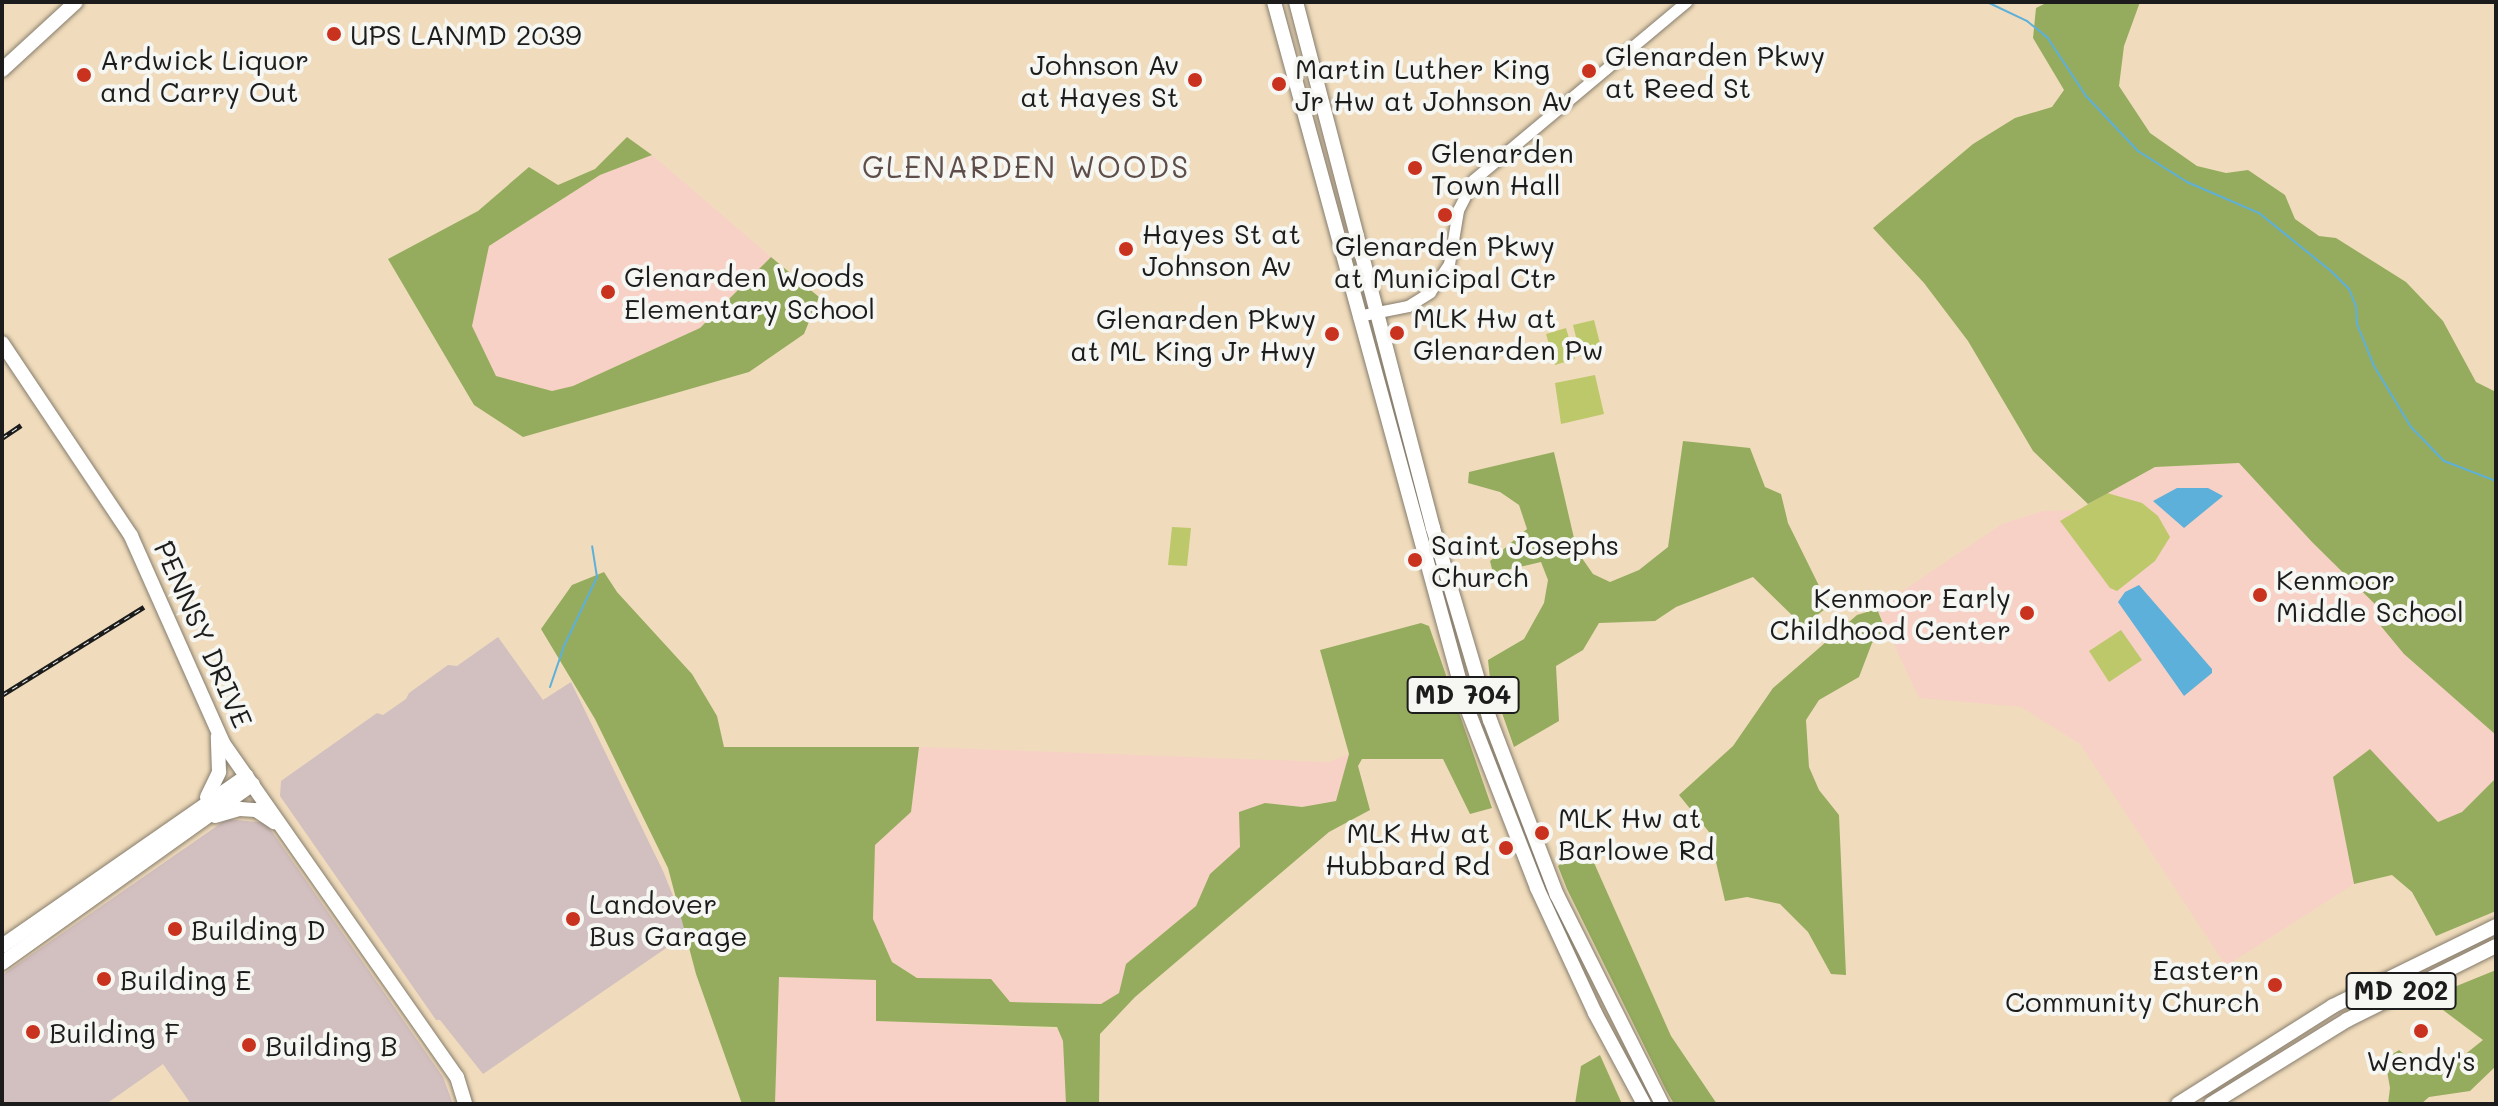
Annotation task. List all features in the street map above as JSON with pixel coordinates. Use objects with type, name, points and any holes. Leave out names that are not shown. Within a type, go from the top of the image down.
[{"type":"main road","points":[[2,70],[76,2]]},
{"type":"main road","name":"MD 704","points":[[1274,2],[1467,708],[1523,858],[1576,974],[1642,1104]]},
{"type":"main road","name":"MD 704","points":[[1296,2],[1451,591],[1490,720],[1539,851],[1590,964],[1665,1104]]},
{"type":"main road","name":"PENNSY DRIVE","points":[[2,343],[131,536],[218,733],[457,1077],[465,1104]]},
{"type":"main road","points":[[1436,600],[1451,591]]},
{"type":"main road","points":[[196,810],[216,783],[219,772],[218,733]]},
{"type":"main road","points":[[2,946],[196,810],[250,780]]},
{"type":"main road","points":[[2,963],[185,832],[250,780]]},
{"type":"main road","points":[[185,832],[219,814],[240,809],[256,810],[281,826]]},
{"type":"main road","name":"MD 202","points":[[2188,1101],[2341,1001],[2496,926]]},
{"type":"main road","name":"MD 202","points":[[2211,1104],[2347,1020],[2496,946]]},
{"type":"street","points":[[1358,316],[1415,303],[1440,280],[1451,256],[1461,201],[1480,173],[1686,2]]},
{"type":"shaded area","name":"Glenarden Woods Elementary School","points":[[652,155],[771,257],[700,328],[573,386],[553,391],[496,376],[472,326],[489,246],[600,175]]},
{"type":"shaded area","points":[[2239,463],[2312,542],[2388,616],[2404,654],[2496,735],[2496,778],[2462,812],[2438,822],[2369,750],[2333,777],[2354,884],[2226,966],[2080,744],[2021,707],[1919,698],[1877,608],[2002,524],[2043,511],[2077,510],[2155,467]]},
{"type":"shaded area","points":[[498,637],[543,700],[571,682],[663,871],[688,933],[483,1074],[440,1020],[436,1020],[280,796],[281,781],[377,713],[383,715],[448,665],[457,666]]},
{"type":"shaded area","points":[[919,747],[1329,762],[1349,754],[1336,801],[1302,807],[1265,803],[1242,828],[1241,846],[1210,874],[1196,906],[1126,964],[1120,993],[1101,1004],[1061,1005],[1010,1002],[991,979],[918,978],[892,962],[873,919],[875,844],[911,812]]},
{"type":"shaded area","points":[[227,819],[266,823],[443,1077],[453,1104],[191,1104],[163,1064],[106,1104],[2,1104],[2,975]]},
{"type":"shaded area","points":[[779,977],[877,980],[876,1021],[1058,1029],[1063,1041],[1066,1104],[775,1104]]},
{"type":"green space","points":[[2048,2],[2140,2],[2124,46],[2119,86],[2150,133],[2197,166],[2226,173],[2248,170],[2285,195],[2295,219],[2319,236],[2336,238],[2406,282],[2443,321],[2476,382],[2496,392],[2496,735],[2404,654],[2380,625],[2387,616],[2312,542],[2239,463],[2155,467],[2088,504],[2033,451],[1968,341],[1924,283],[1873,228],[1973,144],[2015,118],[2052,107],[2064,90],[2033,38],[2036,8]]},
{"type":"green space","points":[[627,137],[652,155],[600,175],[489,246],[472,326],[496,376],[552,391],[573,386],[700,328],[771,257],[819,297],[804,334],[749,372],[523,437],[474,405],[388,259],[478,211],[529,167],[558,185],[595,169]]},
{"type":"green space","points":[[1594,320],[1602,351],[1581,357],[1573,325]]},
{"type":"green space","points":[[1566,328],[1575,359],[1555,365],[1546,334]]},
{"type":"green space","points":[[1595,375],[1604,414],[1561,424],[1555,383]]},
{"type":"green space","points":[[1683,441],[1750,448],[1765,487],[1781,494],[1788,523],[1829,606],[1803,626],[1753,577],[1676,607],[1655,621],[1599,623],[1583,650],[1556,666],[1559,721],[1514,747],[1490,679],[1488,660],[1524,639],[1544,603],[1548,580],[1541,562],[1493,573],[1490,561],[1527,529],[1519,505],[1500,492],[1468,483],[1469,472],[1554,452],[1577,551],[1593,574],[1610,582],[1639,570],[1668,547]]},
{"type":"green space","points":[[2107,493],[2142,503],[2158,516],[2170,537],[2155,561],[2117,591],[2110,588],[2060,521]]},
{"type":"green space","points":[[1172,527],[1191,528],[1187,566],[1168,565]]},
{"type":"green space","points":[[604,572],[617,592],[692,674],[717,716],[724,747],[919,747],[911,812],[875,845],[873,919],[892,962],[917,978],[991,979],[1010,1002],[1101,1004],[1119,993],[1126,964],[1196,906],[1210,874],[1240,847],[1239,812],[1265,803],[1302,807],[1336,801],[1349,754],[1320,650],[1421,623],[1429,626],[1492,808],[1470,814],[1443,759],[1362,759],[1358,766],[1370,810],[1329,832],[1135,997],[1100,1034],[1099,1104],[1066,1104],[1063,1041],[1057,1027],[876,1021],[876,980],[779,977],[775,1104],[742,1104],[696,974],[668,868],[595,719],[541,629],[572,585]]},
{"type":"green space","points":[[1877,609],[1886,631],[1872,643],[1859,677],[1819,700],[1806,720],[1809,767],[1819,790],[1839,815],[1846,975],[1831,974],[1808,932],[1780,904],[1747,897],[1725,901],[1709,832],[1679,795],[1733,746],[1773,688],[1857,615]]},
{"type":"green space","points":[[2121,630],[2142,660],[2109,682],[2089,651]]},
{"type":"green space","points":[[2370,749],[2438,822],[2462,812],[2496,778],[2496,911],[2436,936],[2412,892],[2392,875],[2354,884],[2333,777]]},
{"type":"green space","points":[[1569,856],[1591,856],[1671,1036],[1717,1104],[1674,1104],[1567,889],[1558,866]]},
{"type":"green space","points":[[2496,970],[2496,1066],[2470,1091],[2429,1097],[2421,1104],[2388,1104],[2390,1088],[2385,1059],[2399,1050],[2419,1066],[2443,1072],[2483,1040],[2427,998]]},
{"type":"green space","points":[[1600,1055],[1622,1104],[1575,1104],[1581,1066]]},
{"type":"water","points":[[2177,488],[2208,488],[2223,496],[2184,528],[2153,501]]},
{"type":"water","points":[[2139,585],[2212,669],[2212,673],[2184,696],[2118,602],[2125,592]]},
{"type":"waterway","points":[[1987,2],[2027,21],[2047,37],[2086,96],[2138,151],[2187,182],[2259,213],[2332,272],[2349,289],[2356,306],[2357,324],[2374,366],[2411,427],[2444,461],[2496,481]]},
{"type":"waterway","points":[[550,687],[564,646],[597,577],[592,546]]},
{"type":"railway","points":[[2,438],[21,425]]},
{"type":"railway","points":[[2,695],[144,607]]},
{"type":"place","name":"UPS LANMD 2039","points":[[334,34]]},
{"type":"place","name":"Glenarden Pkwy at Reed St","points":[[1589,71]]},
{"type":"place","name":"Ardwick Liquor and Carry Out","points":[[84,75]]},
{"type":"place","name":"Johnson Av at Hayes St","points":[[1195,80]]},
{"type":"place","name":"Martin Luther King Jr Hw at Johnson Av","points":[[1279,84]]},
{"type":"place","name":"Glenarden Town Hall","points":[[1415,168]]},
{"type":"place","name":"Glenarden Pkwy at Municipal Ctr","points":[[1445,215]]},
{"type":"place","name":"Hayes St at Johnson Av","points":[[1126,249]]},
{"type":"place","name":"Glenarden Woods Elementary School","points":[[608,292]]},
{"type":"place","name":"MLK Hw at Glenarden Pw","points":[[1397,333]]},
{"type":"place","name":"Glenarden Pkwy at ML King Jr Hwy","points":[[1332,334]]},
{"type":"place","name":"Saint Josephs Church","points":[[1415,560]]},
{"type":"place","name":"Kenmoor Middle School","points":[[2260,595]]},
{"type":"place","name":"Kenmoor Early Childhood Center","points":[[2027,613]]},
{"type":"place","name":"MLK Hw at Barlowe Rd","points":[[1542,833]]},
{"type":"place","name":"MLK Hw at Hubbard Rd","points":[[1506,848]]},
{"type":"place","name":"Landover Bus Garage","points":[[573,919]]},
{"type":"place","name":"Building D","points":[[175,929]]},
{"type":"place","name":"Building E","points":[[104,979]]},
{"type":"place","name":"Eastern Community Church","points":[[2275,985]]},
{"type":"place","name":"Wendy's","points":[[2421,1031]]},
{"type":"place","name":"Building F","points":[[33,1032]]},
{"type":"place","name":"Building B","points":[[249,1045]]},
{"type":"district","name":"GLENARDEN WOODS","points":[[1026,166]]}]
